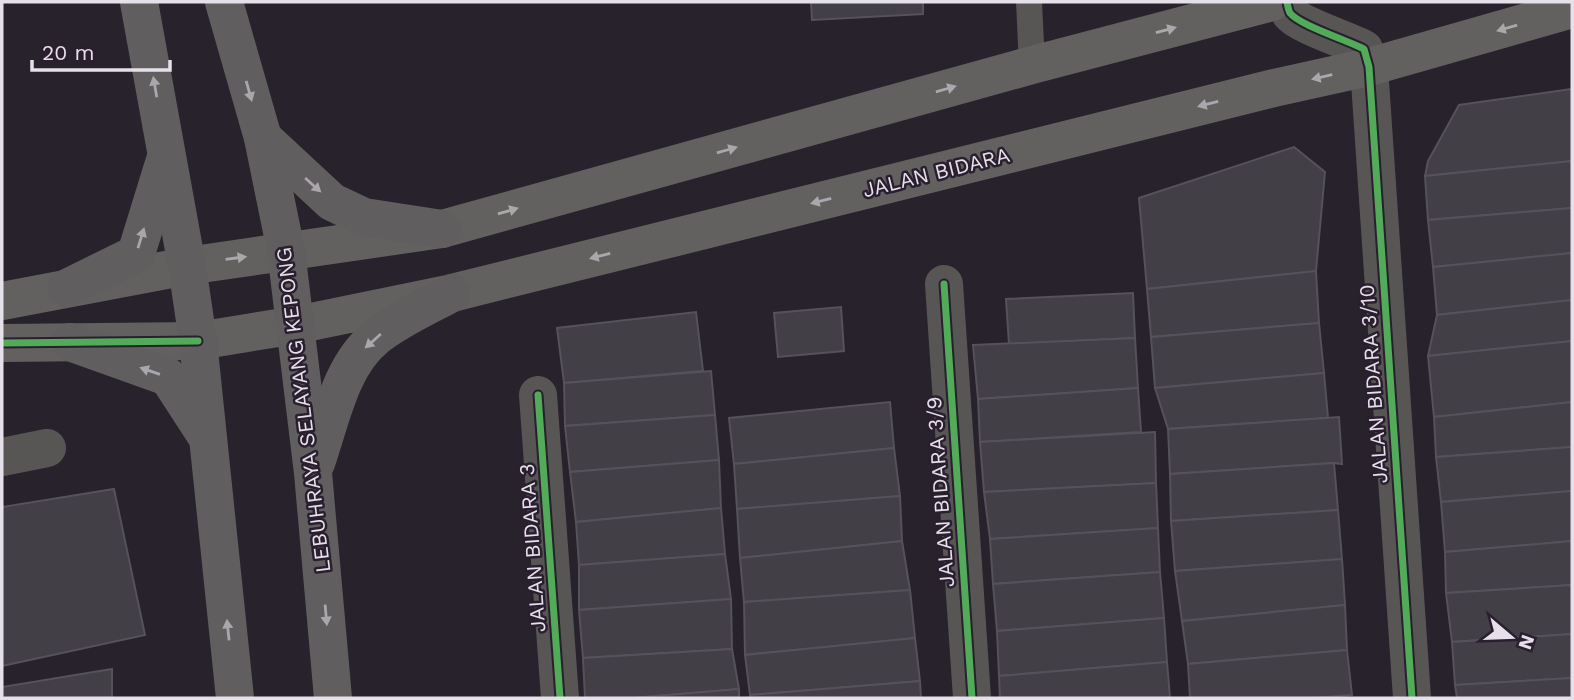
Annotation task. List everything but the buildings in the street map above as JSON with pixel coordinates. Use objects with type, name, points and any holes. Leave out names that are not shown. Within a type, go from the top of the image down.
[{"type":"main road","points":[[139,2],[198,341],[234,698]]},
{"type":"main road","name":"LEBUHRAYA SELAYANG KEPONG","points":[[224,2],[263,138],[286,251],[313,473],[333,698]]},
{"type":"main road","points":[[2,301],[187,266],[442,229],[1032,65],[1272,2]]},
{"type":"main road","name":"JALAN BIDARA","points":[[2,343],[198,341],[296,326],[452,293],[1274,88],[1369,67],[1572,9]]},
{"type":"main road","points":[[263,138],[332,202],[365,217],[442,229]]},
{"type":"main road","points":[[67,288],[136,254],[167,155]]},
{"type":"main road","points":[[313,473],[344,379],[358,356],[377,336],[452,293]]},
{"type":"main road","points":[[69,342],[168,377],[208,439]]},
{"type":"street","points":[[1287,2],[1290,13],[1307,25],[1364,49],[1369,67]]},
{"type":"street","name":"JALAN BIDARA 3/10","points":[[1369,67],[1412,698]]},
{"type":"street","name":"JALAN BIDARA 3/9","points":[[944,284],[972,698]]},
{"type":"street","name":"JALAN BIDARA 3","points":[[538,395],[560,698]]},
{"type":"street","points":[[2,457],[47,448]]},
{"type":"lane","points":[[1029,2],[1032,65]]},
{"type":"cycle path","points":[[1287,2],[1295,18],[1364,49],[1369,67],[1412,698]]},
{"type":"cycle path","points":[[944,284],[972,698]]},
{"type":"cycle path","points":[[2,343],[198,341]]},
{"type":"cycle path","points":[[538,395],[560,698]]}]
